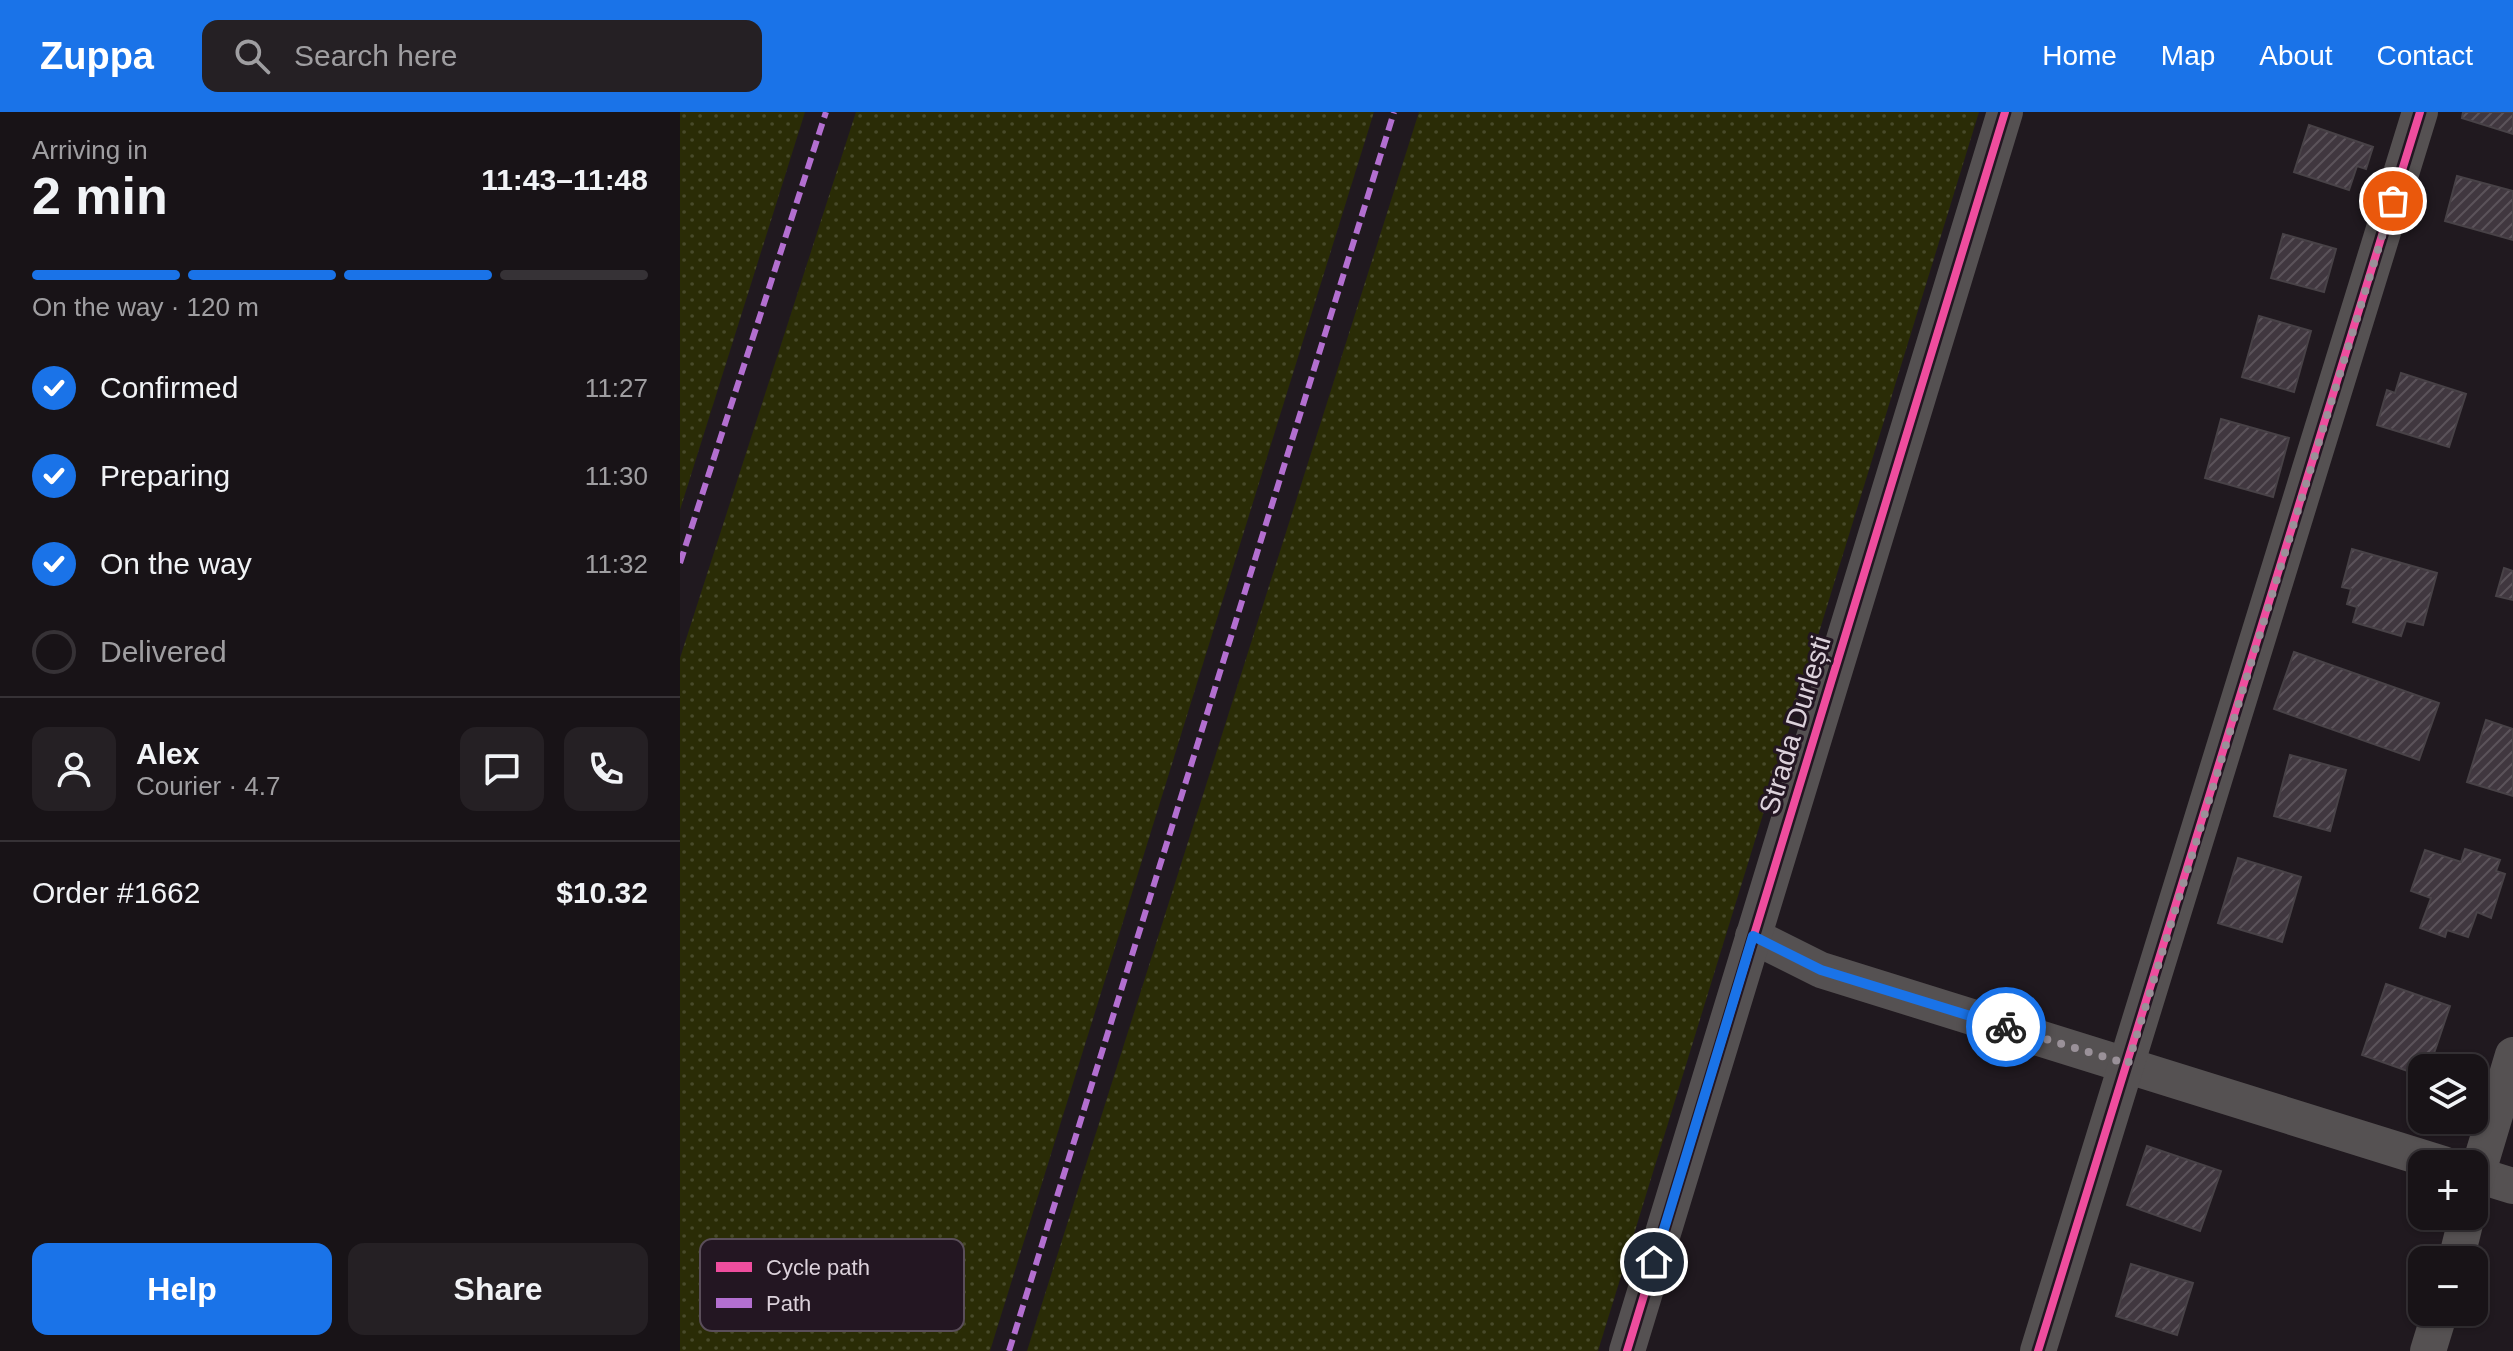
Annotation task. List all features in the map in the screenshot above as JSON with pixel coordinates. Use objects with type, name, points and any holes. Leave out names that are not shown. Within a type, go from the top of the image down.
[{"type":"street","name":"Strada Durlești","points":[[1627,1351],[2005,112]]},
{"type":"street","points":[[2038,1351],[2420,112]]},
{"type":"street","points":[[1753,936],[1821,970],[2128,1064],[2408,1155]]},
{"type":"street","points":[[2476,1150],[2513,1055]]},
{"type":"street","points":[[2488,1179],[2513,1186]]},
{"type":"street","points":[[2428,1351],[2436,1326]]},
{"type":"green space","points":[[680,112],[805,112],[680,510]]},
{"type":"green space","points":[[856,112],[1374,112],[990,1351],[680,1351],[680,658]]},
{"type":"green space","points":[[1419,112],[1979,112],[1598,1351],[1027,1351]]},
{"type":"building","points":[[2463,112],[2513,112],[2513,134],[2462,118]]},
{"type":"building","points":[[2309,125],[2373,147],[2366,169],[2357,166],[2349,190],[2294,172]]},
{"type":"building","points":[[2457,176],[2513,191],[2513,240],[2445,221]]},
{"type":"building","points":[[2283,234],[2336,249],[2324,292],[2271,278]]},
{"type":"building","points":[[2259,316],[2311,331],[2294,392],[2242,377]]},
{"type":"building","points":[[2401,373],[2466,394],[2449,447],[2377,425],[2387,390],[2395,393]]},
{"type":"building","points":[[2221,419],[2289,438],[2273,497],[2205,478]]},
{"type":"building","points":[[2352,549],[2437,573],[2423,625],[2406,621],[2401,636],[2353,622],[2357,607],[2347,604],[2351,589],[2342,587]]},
{"type":"building","points":[[2504,568],[2513,571],[2513,600],[2496,596]]},
{"type":"building","points":[[2294,652],[2439,703],[2419,760],[2274,709]]},
{"type":"building","points":[[2486,720],[2513,729],[2513,796],[2467,782]]},
{"type":"building","points":[[2290,755],[2346,770],[2330,831],[2274,816]]},
{"type":"building","points":[[2465,849],[2500,860],[2496,871],[2505,874],[2491,918],[2477,912],[2468,937],[2447,930],[2445,937],[2420,928],[2431,898],[2411,891],[2425,850],[2461,862]]},
{"type":"building","points":[[2238,858],[2301,877],[2282,942],[2218,923]]},
{"type":"building","points":[[2386,984],[2450,1006],[2434,1054],[2408,1054],[2408,1071],[2362,1055]]},
{"type":"building","points":[[2147,1146],[2221,1171],[2200,1231],[2127,1205]]},
{"type":"building","points":[[2131,1264],[2193,1283],[2177,1335],[2116,1316]]},
{"type":"marked path","points":[[680,563],[826,112]]},
{"type":"marked path","points":[[1009,1351],[1394,112]]},
{"type":"cycle path","points":[[1627,1351],[2005,112]]},
{"type":"cycle path","points":[[2038,1351],[2420,112]]},
{"type":"way so far","points":[[2006,1027],[2128,1064],[2393,201]]},
{"type":"route","points":[[1654,1262],[1753,936],[1821,970],[2006,1027]]}]
